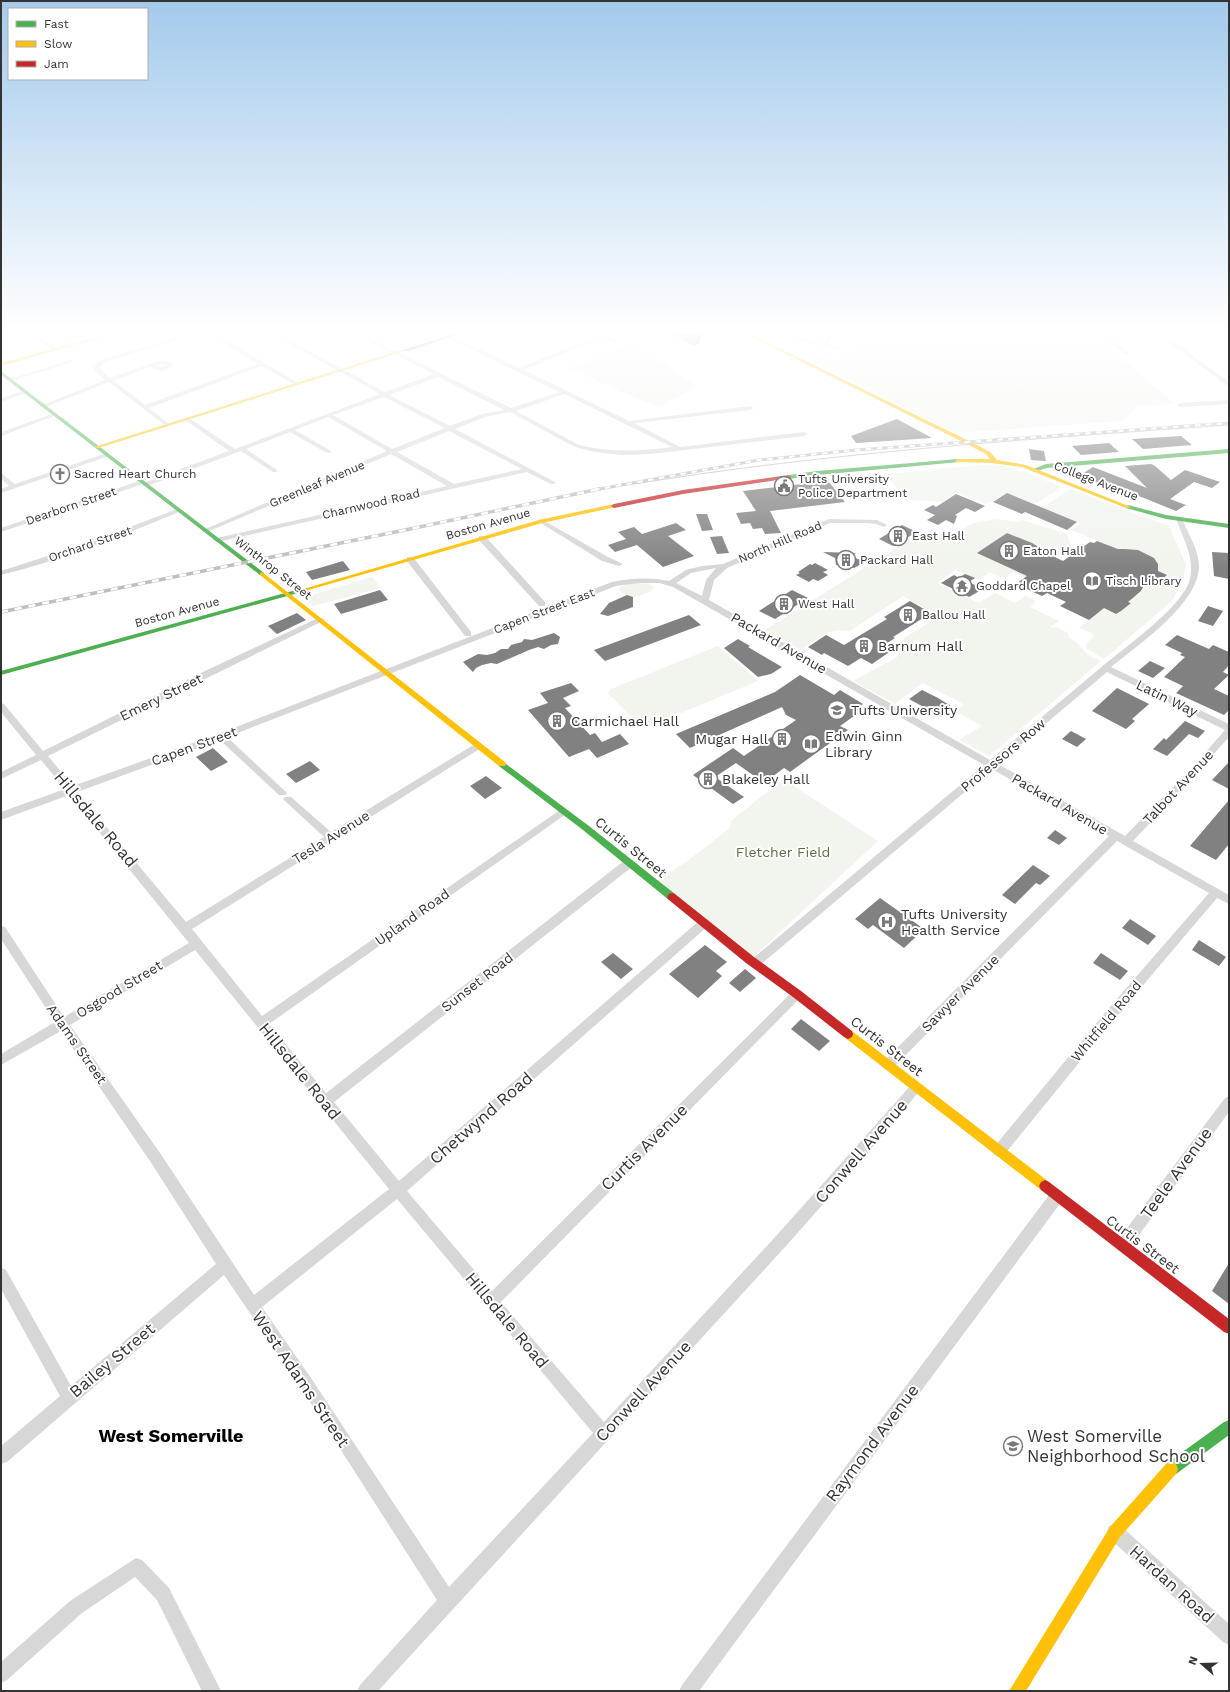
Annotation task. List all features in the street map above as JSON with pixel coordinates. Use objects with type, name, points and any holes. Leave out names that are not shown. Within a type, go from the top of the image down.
[{"type":"street","name":"Winthrop Street","points":[[50,412],[321,620],[529,785]]},
{"type":"street","points":[[150,412],[167,425]]},
{"type":"street","points":[[97,447],[209,412]]},
{"type":"street","name":"Dearborn Street","points":[[1,530],[143,484],[336,412]]},
{"type":"street","points":[[418,412],[553,483]]},
{"type":"street","name":"Greenleaf Avenue","points":[[205,531],[393,451],[484,415],[499,412]]},
{"type":"street","points":[[512,412],[577,446],[630,454],[804,434]]},
{"type":"street","points":[[607,412],[678,448]]},
{"type":"street","points":[[629,422],[716,412]]},
{"type":"street","name":"College Avenue","points":[[905,412],[988,453],[994,460],[1014,463],[1108,500],[1155,516],[1229,526]]},
{"type":"street","points":[[1,434],[54,415]]},
{"type":"street","points":[[328,415],[452,486]]},
{"type":"street","points":[[187,419],[234,451]]},
{"type":"street","points":[[290,429],[329,452]]},
{"type":"street","points":[[242,448],[275,471]]},
{"type":"street","points":[[1034,470],[1046,466],[1229,451]]},
{"type":"street","points":[[1,491],[107,455]]},
{"type":"street","name":"Boston Avenue","points":[[1,673],[541,521],[661,496],[774,478],[867,468],[994,460]]},
{"type":"street","name":"Charnwood Road","points":[[217,540],[526,470]]},
{"type":"street","points":[[1,475],[14,487]]},
{"type":"street","name":"Orchard Street","points":[[1,573],[130,531],[177,510]]},
{"type":"street","name":"Professors Row","points":[[755,963],[1152,629],[1187,595],[1193,579],[1195,564],[1180,520]]},
{"type":"street","points":[[541,521],[605,559],[619,564]]},
{"type":"street","name":"North Hill Road","points":[[705,600],[708,583],[712,576],[724,566],[829,521],[866,521],[877,522],[884,525]]},
{"type":"street","points":[[482,538],[542,604]]},
{"type":"street","points":[[410,559],[468,634]]},
{"type":"street","name":"North Hill Road","points":[[670,584],[689,571],[708,566],[724,566]]},
{"type":"street","name":"Capen Street East","points":[[386,673],[615,584],[639,581],[676,585],[705,600]]},
{"type":"street","name":"Packard Avenue","points":[[705,600],[1229,900]]},
{"type":"street","name":"Emery Street","points":[[1,776],[208,673],[321,620]]},
{"type":"street","name":"Latin Way","points":[[1106,668],[1229,729]]},
{"type":"street","name":"Capen Street","points":[[1,816],[221,736],[386,673]]},
{"type":"street","name":"Hillsdale Road","points":[[1,706],[185,928],[196,944],[262,1022],[325,1102],[585,1414],[603,1433]]},
{"type":"street","name":"Talbot Avenue","points":[[1126,842],[1192,773],[1229,729]]},
{"type":"street","points":[[221,736],[330,837]]},
{"type":"street","name":"Tesla Avenue","points":[[185,928],[478,746]]},
{"type":"street","name":"Curtis Street","points":[[529,785],[916,1088],[1229,1327]]},
{"type":"street","name":"Upland Road","points":[[262,1022],[563,812]]},
{"type":"street","name":"Sawyer Avenue","points":[[888,1065],[1115,836]]},
{"type":"street","name":"Sunset Road","points":[[325,1102],[629,863]]},
{"type":"street","name":"Whitfield Road","points":[[999,1151],[1113,1012],[1216,893]]},
{"type":"street","name":"Chetwynd Road","points":[[253,1306],[267,1293],[398,1190],[704,923]]},
{"type":"street","name":"Adams Street","points":[[1,930],[62,1023],[155,1157]]},
{"type":"street","name":"Osgood Street","points":[[1,1060],[196,944]]},
{"type":"street","name":"Curtis Avenue","points":[[492,1301],[797,994]]},
{"type":"street","name":"Conwell Avenue","points":[[366,1691],[447,1600],[742,1285],[916,1088]]},
{"type":"street","name":"Teele Avenue","points":[[1123,1245],[1229,1102]]},
{"type":"street","name":"West Adams Street","points":[[155,1157],[225,1265],[312,1393],[447,1600]]},
{"type":"street","name":"Raymond Avenue","points":[[688,1691],[1057,1196]]},
{"type":"street","name":"Bailey Street","points":[[1,1456],[225,1265]]},
{"type":"street","points":[[1,1275],[69,1397]]},
{"type":"street","points":[[1017,1691],[1115,1532],[1167,1472],[1229,1427]]},
{"type":"street","name":"Hardan Road","points":[[1115,1532],[1229,1636]]},
{"type":"street","points":[[1,1674],[76,1607],[136,1566],[163,1594],[212,1691]]},
{"type":"green space","points":[[914,412],[1131,412],[1123,421],[955,433]]},
{"type":"green space","points":[[984,465],[1003,466],[1025,472],[1062,487],[1035,504],[1007,493],[986,504],[955,492],[943,502],[911,500],[900,493],[886,474]]},
{"type":"green space","points":[[1070,489],[1169,526],[1186,565],[1183,580],[1172,601],[1104,659],[1087,649],[1086,644],[1094,636],[1091,633],[1079,628],[1104,608],[1116,614],[1132,602],[1125,598],[1139,595],[1147,583],[1155,587],[1167,575],[1157,571],[1157,560],[1130,549],[1110,549],[1113,547],[1071,530],[1080,523],[1041,508]]},
{"type":"green space","points":[[996,519],[1019,522],[1022,520],[1067,534],[1071,547],[1056,557],[1070,564],[1025,578],[1013,572],[1003,578],[989,572],[979,580],[956,570],[937,583],[979,603],[995,593],[1015,603],[1025,596],[1036,601],[1030,607],[1059,621],[1050,627],[1057,627],[1068,633],[1069,638],[1076,642],[1086,653],[1101,661],[989,756],[960,740],[982,726],[956,712],[963,704],[923,683],[895,704],[853,681],[897,657],[904,638],[939,617],[903,596],[850,631],[842,630],[829,632],[801,650],[765,630],[911,539],[929,535],[957,533],[973,523]],"holes":[[[1007,533],[1042,549],[1033,555],[998,539]]]},
{"type":"green space","points":[[372,577],[381,588],[313,606],[302,598]]},
{"type":"green space","points":[[628,584],[649,584],[654,587],[650,592],[636,597],[627,595],[620,591],[619,588]]},
{"type":"green space","points":[[718,646],[758,681],[647,727],[638,724],[608,693],[611,689]]},
{"type":"green space","name":"Fletcher Field","points":[[783,779],[878,841],[750,960],[653,883],[686,862],[730,828],[731,821]]},
{"type":"building","points":[[897,419],[932,438],[856,443],[851,436]]},
{"type":"building","points":[[1181,436],[1192,445],[1143,449],[1132,439]]},
{"type":"building","points":[[1109,443],[1119,452],[1081,455],[1072,446]]},
{"type":"building","points":[[1029,449],[1044,451],[1046,461],[1031,460]]},
{"type":"building","points":[[1151,464],[1171,480],[1185,470],[1220,482],[1212,488],[1194,482],[1170,499],[1186,505],[1176,511],[1124,490],[1122,492],[1083,477],[1085,475],[1082,474],[1093,467],[1147,488],[1125,466]]},
{"type":"building","points":[[828,481],[845,502],[770,511],[781,533],[765,534],[762,528],[753,529],[750,523],[741,524],[736,513],[756,511],[743,491]]},
{"type":"building","points":[[1007,493],[1077,522],[1067,530],[1025,512],[1022,514],[993,502]]},
{"type":"building","points":[[956,494],[985,506],[975,512],[966,508],[955,515],[957,516],[954,524],[946,520],[938,525],[927,520],[935,515],[924,510],[933,505],[936,507]]},
{"type":"building","points":[[696,514],[707,514],[713,530],[702,531]]},
{"type":"building","points":[[676,523],[686,530],[668,536],[694,556],[663,567],[637,545],[615,552],[608,545],[626,539],[618,532],[634,527],[642,534]]},
{"type":"building","name":"East Hall","points":[[902,525],[917,532],[893,546],[879,539]]},
{"type":"building","name":"Tisch Library","points":[[1007,533],[1032,543],[1042,549],[1040,550],[1063,561],[1090,542],[1094,543],[1097,541],[1118,549],[1138,550],[1154,558],[1158,564],[1158,571],[1167,575],[1154,586],[1146,582],[1141,591],[1128,602],[1131,603],[1116,614],[1104,608],[1089,620],[1060,606],[1066,602],[1047,593],[1042,596],[1016,584],[1027,576],[977,553]]},
{"type":"building","points":[[722,536],[729,553],[717,554],[710,537]]},
{"type":"building","name":"Packard Hall","points":[[823,552],[856,553],[851,556],[865,562],[854,568],[841,562],[836,565],[835,558]]},
{"type":"building","points":[[1212,552],[1229,553],[1229,579],[1214,576]]},
{"type":"building","points":[[343,561],[350,570],[312,580],[306,572]]},
{"type":"building","points":[[815,563],[828,570],[823,572],[828,575],[818,581],[813,579],[809,582],[796,575],[810,564],[812,565]]},
{"type":"building","name":"Goddard Chapel","points":[[965,574],[975,578],[969,582],[983,589],[969,597],[941,583],[954,575],[959,578]]},
{"type":"building","points":[[380,590],[388,600],[341,614],[334,604]]},
{"type":"building","name":"West Hall","points":[[792,590],[808,598],[775,619],[759,611]]},
{"type":"building","points":[[627,595],[633,597],[633,607],[608,616],[600,614],[609,603]]},
{"type":"building","points":[[910,601],[931,613],[893,637],[895,638],[883,646],[891,651],[872,664],[861,658],[848,666],[824,653],[822,655],[808,647],[826,635],[844,645],[887,619],[884,617]]},
{"type":"building","points":[[1208,606],[1223,611],[1213,626],[1198,621]]},
{"type":"building","points":[[297,613],[306,620],[277,634],[268,626]]},
{"type":"building","points":[[689,615],[701,625],[605,661],[594,650]]},
{"type":"building","points":[[554,633],[560,637],[558,644],[551,645],[544,649],[538,647],[497,664],[491,663],[482,665],[476,668],[473,672],[463,662],[478,654],[487,655],[495,653],[501,649],[508,649],[511,645],[522,642],[524,639],[532,640]]},
{"type":"building","points":[[1177,635],[1209,649],[1213,645],[1229,652],[1229,665],[1223,672],[1229,675],[1214,689],[1229,696],[1229,710],[1224,715],[1176,693],[1183,686],[1164,677],[1185,657],[1180,655],[1182,653],[1165,645]]},
{"type":"building","points":[[738,639],[750,646],[748,647],[782,667],[771,674],[758,677],[724,648]]},
{"type":"building","points":[[1150,661],[1165,668],[1153,678],[1138,671]]},
{"type":"building","points":[[800,675],[834,695],[840,690],[863,704],[859,707],[864,709],[840,726],[848,730],[790,772],[784,768],[764,783],[736,763],[715,777],[744,797],[733,804],[693,775],[733,748],[744,756],[796,720],[786,715],[782,707],[690,748],[676,734],[775,692]]},
{"type":"building","name":"Carmichael Hall","points":[[571,683],[579,691],[563,698],[571,706],[565,708],[590,735],[595,733],[602,742],[620,734],[629,744],[597,758],[589,749],[569,757],[528,710],[548,703],[540,693]]},
{"type":"building","points":[[1117,688],[1149,704],[1132,719],[1135,721],[1126,729],[1092,711]]},
{"type":"building","points":[[922,690],[954,708],[942,717],[909,699]]},
{"type":"building","points":[[1185,721],[1205,731],[1198,738],[1189,734],[1167,756],[1153,749],[1164,738],[1166,740]]},
{"type":"building","points":[[1071,731],[1086,739],[1077,747],[1062,739]]},
{"type":"building","points":[[213,748],[228,762],[211,771],[196,757]]},
{"type":"building","points":[[310,761],[320,770],[296,783],[286,774]]},
{"type":"building","points":[[1229,762],[1229,789],[1212,780]]},
{"type":"building","points":[[486,776],[502,788],[485,799],[470,786]]},
{"type":"building","points":[[1229,800],[1229,844],[1216,860],[1190,846]]},
{"type":"building","points":[[1055,830],[1067,838],[1059,845],[1047,838]]},
{"type":"building","points":[[1033,865],[1050,876],[1040,885],[1036,883],[1015,904],[1002,895]]},
{"type":"building","name":"Tufts University Health Service","points":[[880,898],[924,929],[904,948],[873,925],[868,929],[855,919]]},
{"type":"building","points":[[1130,919],[1156,936],[1148,945],[1122,928]]},
{"type":"building","points":[[1199,940],[1226,957],[1219,966],[1192,950]]},
{"type":"building","points":[[705,945],[727,962],[716,971],[722,976],[698,998],[669,974]]},
{"type":"building","points":[[613,953],[633,969],[621,979],[601,962]]},
{"type":"building","points":[[1101,953],[1128,971],[1120,980],[1093,963]]},
{"type":"building","points":[[745,969],[756,978],[740,992],[729,983]]},
{"type":"building","points":[[801,1019],[830,1041],[819,1051],[791,1029]]},
{"type":"building","points":[[1229,1263],[1229,1304],[1212,1291]]},
{"type":"tram line","points":[[634,484],[783,463],[857,455],[1005,441],[1229,425]]},
{"type":"railway","points":[[596,490],[759,460],[856,450],[1229,423]]},
{"type":"railway","points":[[1,612],[596,490]]},
{"type":"traffic: fast","points":[[52,412],[262,574]]},
{"type":"traffic: fast","points":[[1034,470],[1046,466],[1229,451]]},
{"type":"traffic: fast","points":[[789,477],[817,473],[958,461]]},
{"type":"traffic: fast","points":[[1128,507],[1166,517],[1229,526]]},
{"type":"traffic: fast","points":[[1,673],[296,592]]},
{"type":"traffic: fast","points":[[502,764],[586,828],[672,897]]},
{"type":"traffic: fast","points":[[1171,1469],[1229,1427]]},
{"type":"traffic: slow","points":[[97,447],[209,412]]},
{"type":"traffic: slow","points":[[906,412],[988,453],[994,460]]},
{"type":"traffic: slow","points":[[958,461],[991,461],[1024,466],[1128,507]]},
{"type":"traffic: slow","points":[[296,592],[541,521],[614,506]]},
{"type":"traffic: slow","points":[[262,574],[502,764]]},
{"type":"traffic: slow","points":[[848,1034],[1045,1186]]},
{"type":"traffic: slow","points":[[1017,1691],[1115,1532],[1171,1469]]},
{"type":"traffic: jam","points":[[614,506],[683,492],[789,477]]},
{"type":"traffic: jam","points":[[672,897],[750,960],[848,1034]]},
{"type":"traffic: jam","points":[[1045,1186],[1229,1327]]},
{"type":"place","name":"Sacred Heart Church","points":[[60,474]]},
{"type":"place","name":"Tufts University Police Department","points":[[784,486]]},
{"type":"place","name":"East Hall","points":[[898,536]]},
{"type":"place","name":"Eaton Hall","points":[[1009,551]]},
{"type":"place","name":"Packard Hall","points":[[846,560]]},
{"type":"place","name":"Tisch Library","points":[[1092,581]]},
{"type":"place","name":"Goddard Chapel","points":[[962,586]]},
{"type":"place","name":"West Hall","points":[[784,604]]},
{"type":"place","name":"Ballou Hall","points":[[908,615]]},
{"type":"place","name":"Barnum Hall","points":[[864,646]]},
{"type":"place","name":"Tufts University","points":[[837,710]]},
{"type":"place","name":"Carmichael Hall","points":[[557,721]]},
{"type":"place","name":"Mugar Hall","points":[[782,739]]},
{"type":"place","name":"Edwin Ginn Library","points":[[811,744]]},
{"type":"place","name":"Blakeley Hall","points":[[708,779]]},
{"type":"place","name":"Tufts University Health Service","points":[[887,922]]},
{"type":"place","name":"West Somerville Neighborhood School","points":[[1013,1446]]},
{"type":"district","name":"West Somerville","points":[[171,1435]]}]
